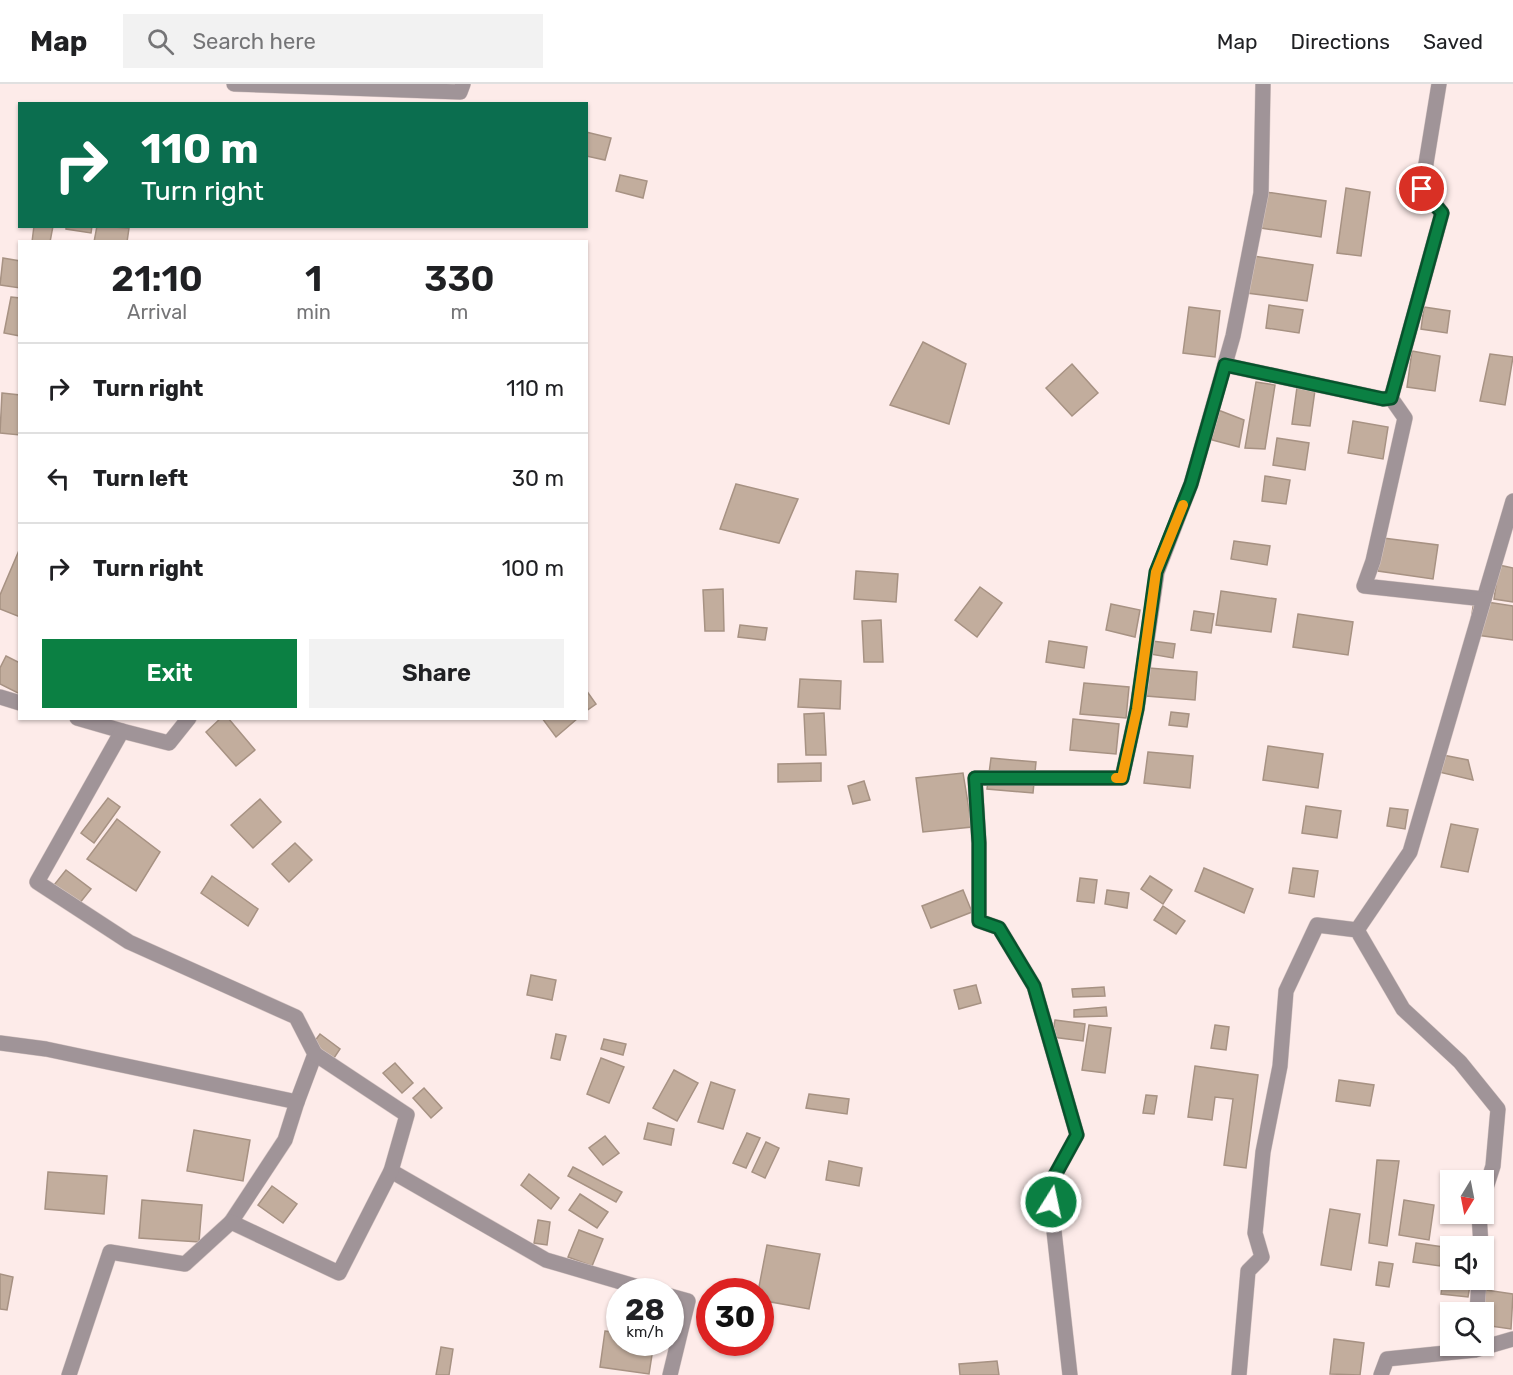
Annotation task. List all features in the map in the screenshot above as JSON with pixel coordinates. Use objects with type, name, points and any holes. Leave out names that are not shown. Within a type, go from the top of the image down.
[{"type":"street","points":[[234,84],[460,92],[463,84]]},
{"type":"street","points":[[1070,1375],[1049,1186],[1077,1135],[1034,986],[999,928],[979,921],[979,843],[975,778],[1122,778],[1137,709],[1156,572],[1191,484],[1233,336],[1261,193],[1263,84]]},
{"type":"street","points":[[1439,84],[1422,189],[1442,213],[1391,398],[1404,418],[1373,561],[1364,586],[1484,599]]},
{"type":"street","points":[[1225,365],[1383,399],[1391,398]]},
{"type":"street","points":[[1357,930],[1410,852],[1513,501]]},
{"type":"street","points":[[0,698],[18,702]]},
{"type":"street","points":[[84,720],[169,743],[187,720]]},
{"type":"street","points":[[122,730],[37,882],[129,942],[296,1017],[315,1054],[407,1115],[391,1170],[339,1274],[231,1222]]},
{"type":"street","points":[[1239,1375],[1248,1271],[1262,1257],[1255,1233],[1263,1152],[1280,1066],[1286,991],[1317,925],[1357,930]]},
{"type":"street","points":[[1357,930],[1403,1009],[1460,1062],[1498,1109],[1492,1170]]},
{"type":"street","points":[[0,1043],[46,1049],[297,1102]]},
{"type":"street","points":[[69,1375],[110,1252],[186,1264],[231,1222],[285,1140],[315,1054]]},
{"type":"street","points":[[391,1170],[546,1260],[607,1278]]},
{"type":"street","points":[[684,1300],[688,1301],[684,1317]]},
{"type":"street","points":[[1494,1344],[1513,1339]]},
{"type":"street","points":[[1381,1375],[1388,1359],[1440,1352]]},
{"type":"street","points":[[670,1375],[675,1356]]},
{"type":"building","points":[[588,132],[611,138],[605,160],[588,156]]},
{"type":"building","points":[[620,175],[647,181],[643,198],[616,191]]},
{"type":"building","points":[[1346,188],[1370,192],[1361,256],[1337,253]]},
{"type":"building","points":[[1266,192],[1326,201],[1321,237],[1261,228]]},
{"type":"building","points":[[34,228],[53,228],[50,240],[32,240]]},
{"type":"building","points":[[66,228],[92,228],[91,233]]},
{"type":"building","points":[[97,228],[129,228],[127,240],[94,240]]},
{"type":"building","points":[[1253,256],[1313,265],[1307,301],[1247,293]]},
{"type":"building","points":[[3,258],[18,261],[18,288],[0,285]]},
{"type":"building","points":[[11,297],[18,298],[18,336],[4,333]]},
{"type":"building","points":[[1269,305],[1303,310],[1299,333],[1266,328]]},
{"type":"building","points":[[1189,307],[1220,311],[1215,357],[1183,353]]},
{"type":"building","points":[[1424,307],[1450,311],[1447,333],[1421,329]]},
{"type":"building","points":[[923,342],[966,364],[949,424],[890,405]]},
{"type":"building","points":[[1412,351],[1440,356],[1435,391],[1407,387]]},
{"type":"building","points":[[1490,354],[1513,357],[1505,405],[1480,401]]},
{"type":"building","points":[[1072,364],[1098,393],[1072,416],[1046,388]]},
{"type":"building","points":[[1256,382],[1275,385],[1265,449],[1245,448]]},
{"type":"building","points":[[1297,387],[1315,390],[1310,426],[1292,424]]},
{"type":"building","points":[[2,393],[18,395],[18,435],[0,433]]},
{"type":"building","points":[[1213,408],[1244,420],[1239,447],[1212,440]]},
{"type":"building","points":[[1353,421],[1388,427],[1383,459],[1348,453]]},
{"type":"building","points":[[1277,438],[1309,443],[1305,470],[1273,465]]},
{"type":"building","points":[[1265,476],[1290,480],[1286,504],[1262,501]]},
{"type":"building","points":[[736,484],[798,499],[779,543],[720,529]]},
{"type":"building","points":[[1383,538],[1438,545],[1433,579],[1378,571]]},
{"type":"building","points":[[1234,541],[1270,546],[1267,565],[1231,559]]},
{"type":"building","points":[[18,553],[18,616],[0,609],[0,595]]},
{"type":"building","points":[[1499,565],[1513,568],[1513,602],[1494,599]]},
{"type":"building","points":[[856,571],[898,574],[896,602],[854,599]]},
{"type":"building","points":[[980,587],[1002,603],[977,637],[955,620]]},
{"type":"building","points":[[723,589],[724,631],[705,631],[703,590]]},
{"type":"building","points":[[1221,591],[1276,599],[1271,632],[1216,625]]},
{"type":"building","points":[[1474,600],[1513,606],[1513,640],[1469,634]]},
{"type":"building","points":[[1111,604],[1140,610],[1135,637],[1106,630]]},
{"type":"building","points":[[1194,611],[1214,614],[1211,633],[1191,630]]},
{"type":"building","points":[[1298,614],[1353,622],[1348,655],[1293,647]]},
{"type":"building","points":[[881,620],[883,662],[864,662],[862,621]]},
{"type":"building","points":[[740,625],[767,628],[765,640],[738,637]]},
{"type":"building","points":[[1049,641],[1087,647],[1084,668],[1046,662]]},
{"type":"building","points":[[1152,641],[1175,644],[1173,658],[1150,654]]},
{"type":"building","points":[[6,656],[18,662],[18,693],[0,684],[0,668]]},
{"type":"building","points":[[1149,668],[1197,672],[1195,700],[1146,696]]},
{"type":"building","points":[[800,679],[841,681],[840,709],[798,707]]},
{"type":"building","points":[[1084,683],[1129,687],[1126,718],[1080,714]]},
{"type":"building","points":[[588,693],[596,704],[588,710]]},
{"type":"building","points":[[1171,712],[1189,714],[1187,727],[1169,725]]},
{"type":"building","points":[[824,713],[826,755],[806,755],[804,714]]},
{"type":"building","points":[[1073,719],[1119,724],[1116,754],[1070,750]]},
{"type":"building","points":[[219,720],[230,720],[255,750],[236,766],[206,732]]},
{"type":"building","points":[[543,720],[576,720],[556,737]]},
{"type":"building","points":[[1268,746],[1323,754],[1318,788],[1263,780]]},
{"type":"building","points":[[1148,752],[1193,756],[1190,788],[1144,783]]},
{"type":"building","points":[[1443,755],[1468,760],[1473,780],[1439,772]]},
{"type":"building","points":[[991,758],[1036,762],[1033,793],[987,789]]},
{"type":"building","points":[[821,763],[821,781],[778,782],[778,764]]},
{"type":"building","points":[[963,773],[972,827],[923,832],[916,778]]},
{"type":"building","points":[[864,781],[870,800],[853,804],[848,786]]},
{"type":"building","points":[[108,798],[120,807],[94,843],[81,833]]},
{"type":"building","points":[[260,799],[281,822],[253,848],[231,825]]},
{"type":"building","points":[[1306,806],[1341,811],[1337,838],[1302,833]]},
{"type":"building","points":[[1390,808],[1408,810],[1405,829],[1387,826]]},
{"type":"building","points":[[117,819],[160,852],[136,891],[87,859]]},
{"type":"building","points":[[1451,824],[1478,829],[1468,872],[1441,867]]},
{"type":"building","points":[[295,843],[312,860],[289,882],[272,864]]},
{"type":"building","points":[[1204,868],[1253,889],[1244,913],[1195,891]]},
{"type":"building","points":[[1293,868],[1318,871],[1314,897],[1289,893]]},
{"type":"building","points":[[66,870],[91,889],[79,904],[54,885]]},
{"type":"building","points":[[212,876],[258,909],[248,926],[201,893]]},
{"type":"building","points":[[1150,876],[1172,890],[1163,904],[1141,889]]},
{"type":"building","points":[[1080,878],[1097,880],[1094,903],[1077,901]]},
{"type":"building","points":[[963,890],[972,912],[931,928],[922,906]]},
{"type":"building","points":[[1107,890],[1129,893],[1127,908],[1105,904]]},
{"type":"building","points":[[1163,906],[1185,921],[1176,934],[1154,920]]},
{"type":"building","points":[[531,975],[556,980],[552,1000],[527,995]]},
{"type":"building","points":[[976,985],[981,1003],[959,1009],[954,990]]},
{"type":"building","points":[[1104,987],[1105,996],[1073,997],[1072,989]]},
{"type":"building","points":[[1106,1007],[1107,1016],[1074,1017],[1074,1010]]},
{"type":"building","points":[[1055,1020],[1085,1024],[1083,1041],[1052,1037]]},
{"type":"building","points":[[1089,1025],[1111,1028],[1105,1073],[1082,1070]]},
{"type":"building","points":[[1215,1025],[1229,1027],[1226,1050],[1211,1048]]},
{"type":"building","points":[[320,1034],[340,1049],[332,1061],[311,1046]]},
{"type":"building","points":[[556,1034],[566,1036],[560,1060],[551,1058]]},
{"type":"building","points":[[604,1039],[626,1044],[623,1055],[601,1049]]},
{"type":"building","points":[[601,1058],[624,1067],[609,1103],[587,1094]]},
{"type":"building","points":[[395,1063],[413,1083],[402,1093],[383,1073]]},
{"type":"building","points":[[1195,1066],[1258,1075],[1246,1168],[1224,1165],[1233,1099],[1215,1097],[1212,1120],[1188,1117]]},
{"type":"building","points":[[674,1070],[698,1083],[677,1121],[653,1108]]},
{"type":"building","points":[[1339,1080],[1374,1085],[1370,1106],[1336,1101]]},
{"type":"building","points":[[711,1082],[735,1090],[723,1129],[698,1122]]},
{"type":"building","points":[[424,1088],[442,1108],[431,1118],[413,1098]]},
{"type":"building","points":[[809,1094],[849,1099],[847,1114],[806,1108]]},
{"type":"building","points":[[1146,1095],[1157,1096],[1154,1114],[1143,1113]]},
{"type":"building","points":[[648,1123],[674,1129],[671,1145],[644,1139]]},
{"type":"building","points":[[194,1130],[250,1140],[243,1181],[187,1171]]},
{"type":"building","points":[[747,1133],[760,1138],[746,1168],[733,1163]]},
{"type":"building","points":[[605,1136],[619,1153],[603,1165],[589,1148]]},
{"type":"building","points":[[766,1142],[779,1148],[765,1178],[752,1172]]},
{"type":"building","points":[[1377,1160],[1399,1161],[1387,1246],[1369,1243]]},
{"type":"building","points":[[829,1161],[862,1168],[859,1186],[826,1180]]},
{"type":"building","points":[[573,1167],[622,1192],[616,1202],[568,1176]]},
{"type":"building","points":[[48,1172],[107,1176],[104,1214],[45,1209]]},
{"type":"building","points":[[529,1174],[559,1198],[551,1209],[521,1185]]},
{"type":"building","points":[[272,1186],[297,1204],[283,1223],[258,1205]]},
{"type":"building","points":[[580,1194],[608,1212],[597,1228],[569,1210]]},
{"type":"building","points":[[142,1200],[202,1205],[199,1242],[139,1238]]},
{"type":"building","points":[[1404,1200],[1434,1205],[1429,1240],[1399,1235]]},
{"type":"building","points":[[1330,1209],[1360,1214],[1351,1270],[1321,1265]]},
{"type":"building","points":[[538,1220],[550,1222],[547,1245],[534,1243]]},
{"type":"building","points":[[579,1230],[603,1239],[592,1266],[568,1257]]},
{"type":"building","points":[[1416,1243],[1440,1247],[1440,1266],[1413,1262]]},
{"type":"building","points":[[767,1245],[820,1254],[809,1309],[774,1303],[774,1278],[761,1278]]},
{"type":"building","points":[[1379,1262],[1393,1264],[1389,1287],[1376,1285]]},
{"type":"building","points":[[0,1274],[13,1277],[7,1310],[0,1309]]},
{"type":"building","points":[[1442,1290],[1469,1290],[1468,1297],[1441,1294]]},
{"type":"building","points":[[1486,1290],[1513,1294],[1511,1329],[1494,1326],[1494,1302],[1484,1302]]},
{"type":"building","points":[[605,1331],[606,1356],[652,1356],[649,1374],[600,1367]]},
{"type":"building","points":[[1334,1339],[1364,1343],[1360,1375],[1330,1374]]},
{"type":"building","points":[[441,1347],[453,1349],[449,1375],[436,1375]]},
{"type":"building","points":[[997,1361],[999,1375],[960,1375],[959,1364]]},
{"type":"slow traffic","points":[[1116,778],[1122,778],[1137,709],[1156,572],[1183,505]]},
{"type":"route","points":[[1051,1202],[1049,1186],[1077,1135],[1034,986],[999,928],[979,921],[979,843],[975,778],[1122,778],[1137,709],[1156,572],[1191,484],[1225,365],[1383,399],[1391,398],[1442,213],[1422,189]]}]
